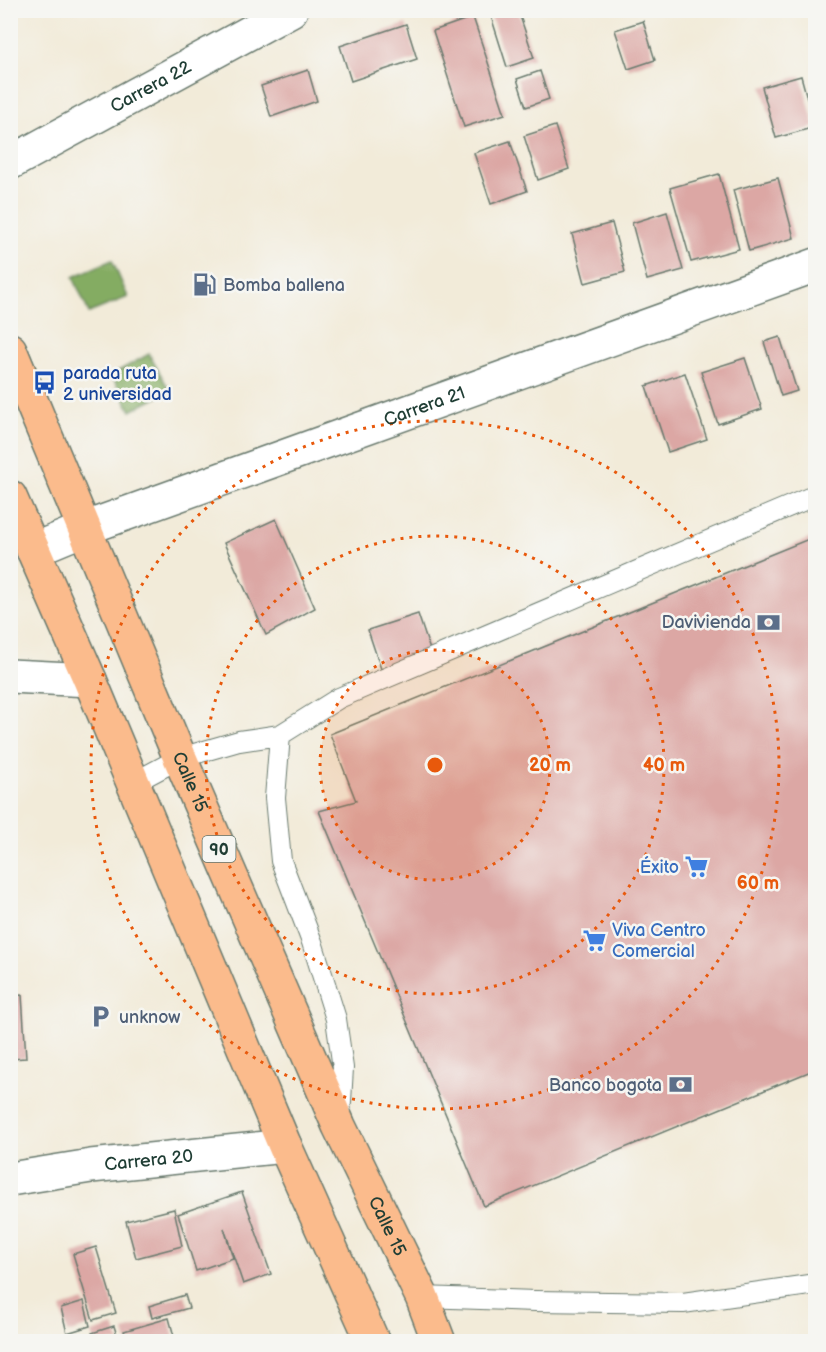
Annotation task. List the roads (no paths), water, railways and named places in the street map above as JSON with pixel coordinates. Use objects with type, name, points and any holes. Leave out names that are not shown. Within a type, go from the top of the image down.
[{"type":"highway","name":"Calle 15","points":[[10,350],[180,758],[339,1126],[422,1297],[439,1341]]},
{"type":"highway","points":[[10,497],[22,544],[90,680],[285,1146],[373,1341]]},
{"type":"street","name":"Carrera 22","points":[[10,163],[291,10]]},
{"type":"street","name":"Carrera 21","points":[[22,544],[86,528],[816,265]]},
{"type":"street","points":[[10,676],[90,680]]},
{"type":"street","name":"Carrera 20","points":[[10,1179],[91,1166],[285,1146]]},
{"type":"lane","points":[[133,783],[180,758],[239,741],[280,735],[339,698],[816,495]]},
{"type":"lane","points":[[280,735],[275,798],[281,861],[312,942],[336,1018],[343,1068],[339,1126]]},
{"type":"lane","points":[[422,1297],[683,1303],[816,1284]]},
{"type":"place","name":"Bomba ballena","points":[[205,285]]},
{"type":"place","name":"parada ruta 2 universidad","points":[[45,383]]},
{"type":"place","name":"Davivienda","points":[[769,622]]},
{"type":"place","name":"Éxito","points":[[697,867]]},
{"type":"place","name":"Viva Centro Comercial","points":[[594,940]]},
{"type":"place","name":"unknow","points":[[101,1017]]},
{"type":"place","name":"Banco bogota","points":[[680,1085]]}]
